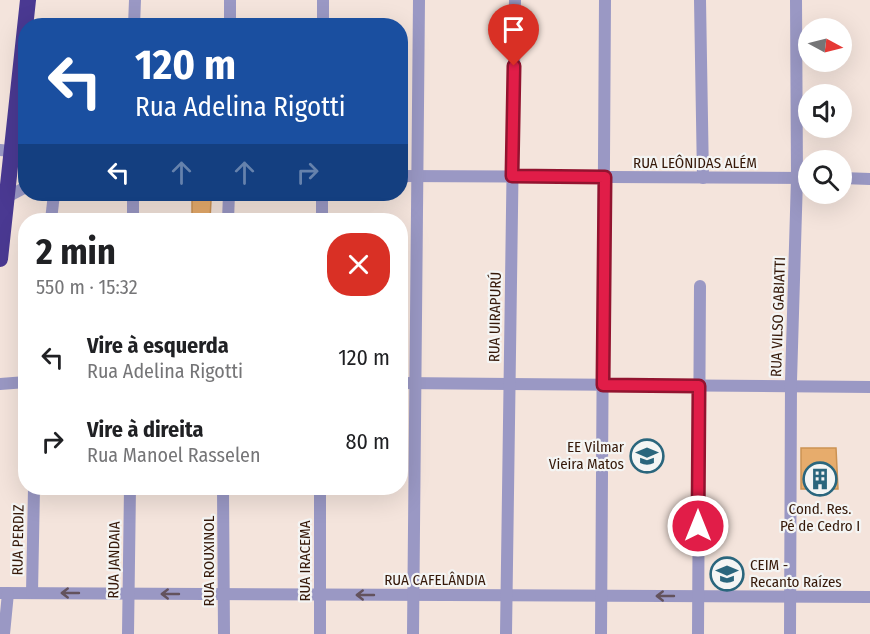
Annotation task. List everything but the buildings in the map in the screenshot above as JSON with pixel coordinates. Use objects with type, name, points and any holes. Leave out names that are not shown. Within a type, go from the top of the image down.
[{"type":"highway","points":[[25,18],[28,0]]},
{"type":"highway","points":[[0,259],[5,151],[18,66]]},
{"type":"street","points":[[134,18],[135,0]]},
{"type":"street","points":[[230,0],[230,18]]},
{"type":"street","points":[[323,0],[323,18]]},
{"type":"street","points":[[413,634],[419,0]]},
{"type":"street","name":"RUA UIRAPURÚ","points":[[506,634],[515,0]]},
{"type":"street","points":[[601,634],[605,0]]},
{"type":"street","points":[[700,0],[703,178]]},
{"type":"street","name":"RUA VILSO GABIATTI","points":[[796,0],[802,150]]},
{"type":"street","name":"RUA LEÔNIDAS ALÉM","points":[[408,176],[798,178]]},
{"type":"street","points":[[852,178],[870,179]]},
{"type":"street","name":"RUA VILSO GABIATTI","points":[[790,634],[791,386],[802,204]]},
{"type":"street","points":[[698,634],[700,286]]},
{"type":"street","points":[[0,384],[18,383]]},
{"type":"street","points":[[408,384],[870,387]]},
{"type":"street","name":"RUA PERDIZ","points":[[32,593],[34,495]]},
{"type":"street","name":"RUA JANDAIA","points":[[128,634],[130,495]]},
{"type":"street","name":"RUA ROUXINOL","points":[[223,495],[224,634]]},
{"type":"street","name":"RUA IRACEMA","points":[[320,495],[320,634]]},
{"type":"street","points":[[4,593],[4,634]]},
{"type":"street","name":"RUA CAFELÂNDIA","points":[[4,593],[870,597]]},
{"type":"place","name":"EE Vilmar Vieira Matos","points":[[647,456]]},
{"type":"place","name":"Cond. Res. Pé de Cedro I","points":[[820,479]]},
{"type":"place","name":"CEIM - Recanto Raízes","points":[[727,574]]},
{"type":"route","points":[[514,66],[512,176],[605,177],[603,385],[699,386],[698,526]]}]
